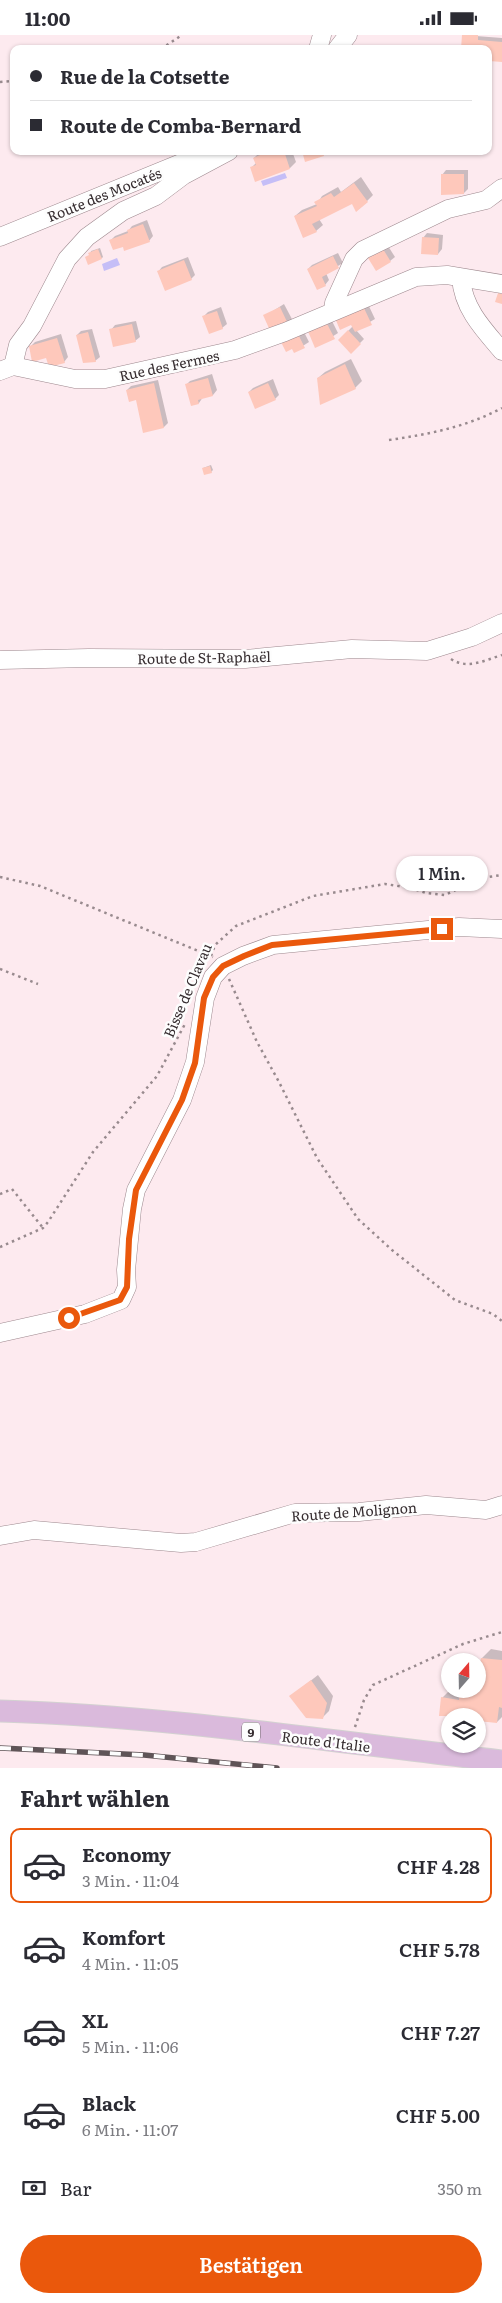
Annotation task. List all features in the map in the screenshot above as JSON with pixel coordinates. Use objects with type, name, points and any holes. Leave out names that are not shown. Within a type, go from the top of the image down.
[{"type":"main road","name":"Route d'Italie","points":[[0,1711],[79,1715],[196,1726],[502,1761]]},
{"type":"street","points":[[340,45],[348,35]]},
{"type":"street","name":"Route des Mocatés","points":[[0,237],[198,155]]},
{"type":"street","points":[[7,368],[18,345],[32,326],[67,259],[87,237],[123,211],[156,196],[184,175],[222,155]]},
{"type":"street","points":[[333,311],[334,303],[354,259],[363,250],[448,209],[486,200],[502,188]]},
{"type":"street","name":"Rue des Fermes","points":[[7,368],[75,379],[104,379],[235,350],[284,332],[416,277],[434,275],[502,285]]},
{"type":"street","points":[[461,278],[462,291],[466,303],[477,321],[502,351]]},
{"type":"street","name":"Route de St-Raphaël","points":[[0,660],[89,658],[245,659],[352,649],[375,648],[415,651],[437,649],[502,623]]},
{"type":"street","points":[[0,1333],[85,1314],[120,1300],[127,1287],[126,1270],[132,1209],[136,1190],[182,1100],[195,1063],[204,998],[213,977],[214,961],[244,956],[272,945],[459,927],[502,929]]},
{"type":"street","name":"Route de Molignon","points":[[0,1536],[34,1530],[181,1543],[196,1542],[296,1513],[359,1512],[426,1505],[486,1510],[502,1505]]},
{"type":"path","points":[[166,45],[182,35]]},
{"type":"path","points":[[390,440],[461,426],[502,408]]},
{"type":"path","points":[[437,649],[454,661],[468,664],[476,664],[502,655]]},
{"type":"path","name":"Bisse de Clavau","points":[[214,961],[215,945],[236,926],[313,896],[385,884],[445,895],[481,878],[502,875]]},
{"type":"path","points":[[0,877],[40,886],[214,961],[279,1082],[317,1158],[358,1219],[392,1250],[455,1301],[493,1314],[502,1321]]},
{"type":"path","points":[[0,969],[38,984]]},
{"type":"path","name":"Bisse de Clavau","points":[[43,1228],[93,1152],[157,1076],[186,1023]]},
{"type":"path","points":[[0,1194],[12,1189],[43,1228],[0,1247]]},
{"type":"path","points":[[352,1744],[354,1729],[364,1699],[373,1685],[464,1644],[502,1632]]},
{"type":"shaded area","points":[[285,173],[287,178],[263,186],[261,181]]},
{"type":"shaded area","points":[[117,258],[120,265],[104,271],[102,264]]},
{"type":"building","points":[[462,35],[478,35],[478,40],[502,42],[502,62],[492,61],[492,45],[461,45]]},
{"type":"building","points":[[260,155],[285,155],[290,169],[255,182],[250,167],[256,165],[253,158]]},
{"type":"building","points":[[303,155],[324,155],[324,156],[305,162]]},
{"type":"building","points":[[441,174],[464,174],[464,194],[441,195]]},
{"type":"building","points":[[354,183],[368,202],[356,212],[352,204],[312,224],[317,232],[303,238],[294,216],[317,206],[314,202],[331,193],[334,197]]},
{"type":"building","points":[[143,224],[150,242],[124,251],[123,247],[113,250],[109,240],[128,233],[127,230]]},
{"type":"building","points":[[422,237],[439,238],[438,255],[421,254]]},
{"type":"building","points":[[98,249],[102,259],[88,265],[85,257],[89,255],[88,253]]},
{"type":"building","points":[[383,249],[391,262],[376,271],[368,258]]},
{"type":"building","points":[[333,256],[339,268],[322,277],[326,286],[317,290],[307,269]]},
{"type":"building","points":[[184,260],[192,280],[165,291],[157,271]]},
{"type":"building","points":[[498,293],[502,294],[502,304],[495,302]]},
{"type":"building","points":[[363,306],[372,325],[355,332],[351,325],[340,330],[335,318]]},
{"type":"building","points":[[280,307],[289,326],[272,335],[263,315]]},
{"type":"building","points":[[217,311],[223,329],[209,334],[202,316]]},
{"type":"building","points":[[325,320],[335,339],[315,348],[307,329]]},
{"type":"building","points":[[132,324],[136,342],[113,347],[109,329]]},
{"type":"building","points":[[348,330],[361,344],[351,354],[338,340]]},
{"type":"building","points":[[88,332],[96,362],[83,363],[76,335]]},
{"type":"building","points":[[298,334],[305,348],[294,353],[292,349],[286,352],[281,342]]},
{"type":"building","points":[[57,338],[65,363],[49,367],[46,358],[32,362],[29,346]]},
{"type":"building","points":[[345,364],[356,389],[320,405],[317,378]]},
{"type":"building","points":[[208,378],[213,396],[198,400],[199,404],[191,406],[185,384]]},
{"type":"building","points":[[154,383],[164,428],[143,433],[136,400],[129,402],[126,390]]},
{"type":"building","points":[[268,383],[276,400],[255,409],[248,392]]},
{"type":"building","points":[[210,466],[212,473],[204,475],[202,468]]},
{"type":"building","points":[[486,1658],[502,1660],[502,1708],[499,1707],[497,1723],[486,1722],[486,1708],[441,1708],[441,1716],[439,1716],[441,1697],[459,1700],[459,1698],[486,1698]]},
{"type":"building","points":[[311,1680],[327,1703],[323,1719],[306,1718],[289,1696]]},
{"type":"railway","points":[[0,1748],[144,1755],[277,1768]]},
{"type":"route","points":[[69,1318],[85,1314],[120,1300],[127,1287],[126,1270],[132,1209],[136,1190],[182,1100],[195,1063],[204,998],[213,977],[223,966],[272,945],[442,929]]}]
